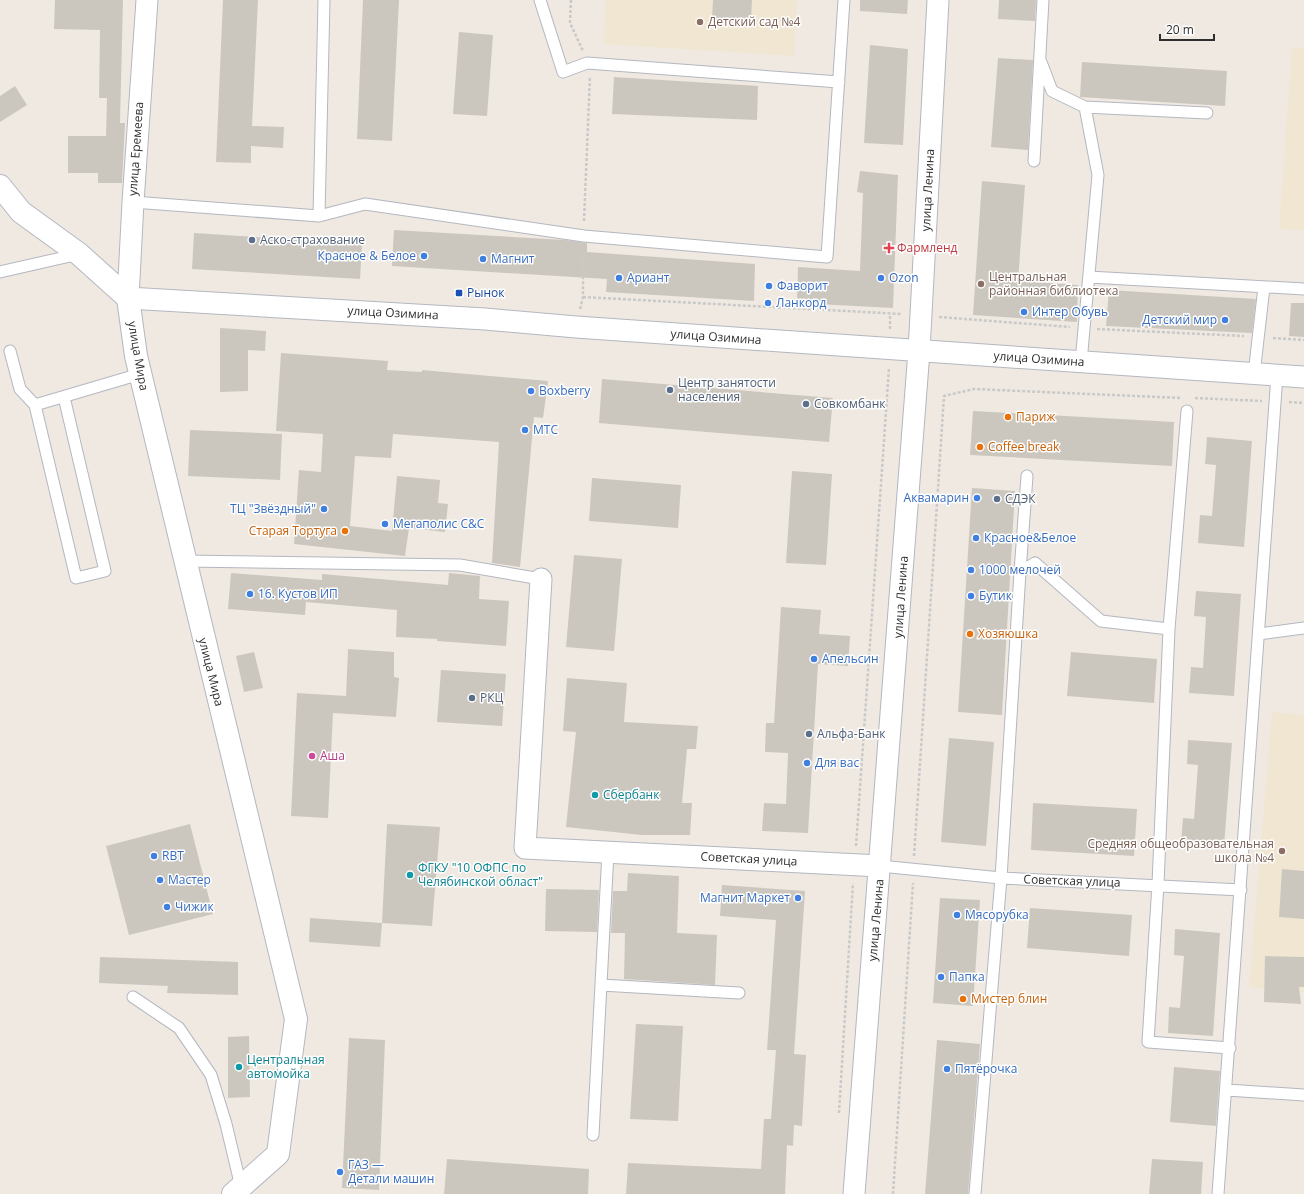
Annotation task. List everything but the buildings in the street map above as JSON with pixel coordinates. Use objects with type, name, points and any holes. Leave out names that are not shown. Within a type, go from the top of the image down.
[{"type":"street","name":"улица Еремеева","points":[[128,298],[132,202],[147,0]]},
{"type":"street","name":"улица Ленина","points":[[854,1194],[922,315],[938,0]]},
{"type":"street","points":[[0,186],[21,212],[79,254],[128,298]]},
{"type":"street","name":"улица Озимина","points":[[128,298],[486,319],[576,327],[1304,378]]},
{"type":"street","name":"улица Мира","points":[[128,298],[140,374],[296,1019],[278,1154],[237,1191]]},
{"type":"street","name":"Советская улица","points":[[541,579],[525,848],[880,866]]},
{"type":"lane","points":[[319,216],[324,0]]},
{"type":"lane","points":[[540,0],[562,72],[587,63],[839,82]]},
{"type":"lane","points":[[132,202],[319,216],[364,204],[584,236],[827,257],[844,0]]},
{"type":"lane","points":[[1034,161],[1041,62],[1043,0]]},
{"type":"lane","points":[[1041,62],[1052,91],[1085,107],[1207,113]]},
{"type":"lane","points":[[1081,362],[1098,175],[1085,107]]},
{"type":"lane","points":[[0,272],[79,254]]},
{"type":"lane","points":[[1089,277],[1304,289]]},
{"type":"lane","points":[[1254,374],[1264,287]]},
{"type":"lane","points":[[10,351],[20,389],[35,405],[76,578],[105,571],[64,397]]},
{"type":"lane","points":[[35,405],[140,374]]},
{"type":"lane","points":[[1218,1194],[1227,1090],[1277,376]]},
{"type":"lane","points":[[1187,411],[1169,629],[1158,884],[1148,1042],[1230,1048]]},
{"type":"lane","points":[[974,1194],[1001,878],[1027,476]]},
{"type":"lane","points":[[184,561],[460,565],[541,579]]},
{"type":"lane","points":[[1020,572],[1035,562],[1101,621],[1169,629]]},
{"type":"lane","points":[[1259,634],[1304,628]]},
{"type":"lane","points":[[593,1135],[608,852]]},
{"type":"lane","name":"Советская улица","points":[[880,866],[913,868],[1001,878],[1158,884],[1241,890]]},
{"type":"lane","points":[[601,985],[739,993]]},
{"type":"lane","points":[[133,997],[179,1028],[211,1075],[226,1124],[237,1191]]},
{"type":"lane","points":[[1227,1090],[1304,1095]]},
{"type":"path","points":[[572,0],[570,23],[587,63],[590,76],[583,297],[576,327]]},
{"type":"path","points":[[583,297],[922,315],[1084,328],[1304,340]]},
{"type":"path","points":[[839,1118],[854,865],[888,397],[890,314]]},
{"type":"path","points":[[893,1194],[944,396],[974,389],[1304,403]]},
{"type":"shaded area","name":"Детский сад №4","points":[[606,0],[797,0],[794,56],[604,44]]},
{"type":"shaded area","points":[[1292,48],[1304,48],[1304,230],[1279,229]]},
{"type":"shaded area","name":"Средняя общеобразовательная школа №4","points":[[1272,712],[1304,715],[1304,992],[1249,987]]},
{"type":"place","name":"Детский сад №4","points":[[700,22]]},
{"type":"place","name":"Аско-страхование","points":[[252,240]]},
{"type":"place","name":"Фармленд","points":[[889,248]]},
{"type":"place","name":"Красное & Белое","points":[[424,256]]},
{"type":"place","name":"Магнит","points":[[483,259]]},
{"type":"place","name":"Ариант","points":[[619,278]]},
{"type":"place","name":"Ozon","points":[[881,278]]},
{"type":"place","name":"Центральная районная библиотека","points":[[981,284]]},
{"type":"place","name":"Фаворит","points":[[769,286]]},
{"type":"place","name":"Рынок","points":[[459,293]]},
{"type":"place","name":"Ланкорд","points":[[768,303]]},
{"type":"place","name":"Интер Обувь","points":[[1024,312]]},
{"type":"place","name":"Детский мир","points":[[1225,320]]},
{"type":"place","name":"Центр занятости населения","points":[[670,390]]},
{"type":"place","name":"Boxberry","points":[[531,391]]},
{"type":"place","name":"Совкомбанк","points":[[806,404]]},
{"type":"place","name":"Париж","points":[[1008,417]]},
{"type":"place","name":"МТС","points":[[525,430]]},
{"type":"place","name":"Coffee break","points":[[980,447]]},
{"type":"place","name":"Аквамарин","points":[[977,498]]},
{"type":"place","name":"СДЭК","points":[[997,499]]},
{"type":"place","name":"ТЦ \"Звёздный\"","points":[[324,509]]},
{"type":"place","name":"Мегаполис C&C","points":[[385,524]]},
{"type":"place","name":"Старая Тортуга","points":[[345,531]]},
{"type":"place","name":"Красное&Белое","points":[[976,538]]},
{"type":"place","name":"1000 мелочей","points":[[971,570]]},
{"type":"place","name":"16. Кустов ИП","points":[[250,594]]},
{"type":"place","name":"Бутик","points":[[971,596]]},
{"type":"place","name":"Хозяюшка","points":[[970,634]]},
{"type":"place","name":"Апельсин","points":[[814,659]]},
{"type":"place","name":"РКЦ","points":[[472,698]]},
{"type":"place","name":"Альфа-Банк","points":[[809,734]]},
{"type":"place","name":"Аша","points":[[312,756]]},
{"type":"place","name":"Для вас","points":[[807,763]]},
{"type":"place","name":"Сбербанк","points":[[595,795]]},
{"type":"place","name":"Средняя общеобразовательная школа №4","points":[[1282,851]]},
{"type":"place","name":"RBT","points":[[154,856]]},
{"type":"place","name":"ФГКУ \"10 ОФПС по Челябинской област\"","points":[[410,875]]},
{"type":"place","name":"Мастер","points":[[160,880]]},
{"type":"place","name":"Магнит Маркет","points":[[798,898]]},
{"type":"place","name":"Чижик","points":[[167,907]]},
{"type":"place","name":"Мясорубка","points":[[957,915]]},
{"type":"place","name":"Папка","points":[[941,977]]},
{"type":"place","name":"Мистер блин","points":[[963,999]]},
{"type":"place","name":"Центральная автомойка","points":[[239,1067]]},
{"type":"place","name":"Пятёрочка","points":[[947,1069]]},
{"type":"place","name":"ГАЗ — Детали машин","points":[[340,1172]]}]
